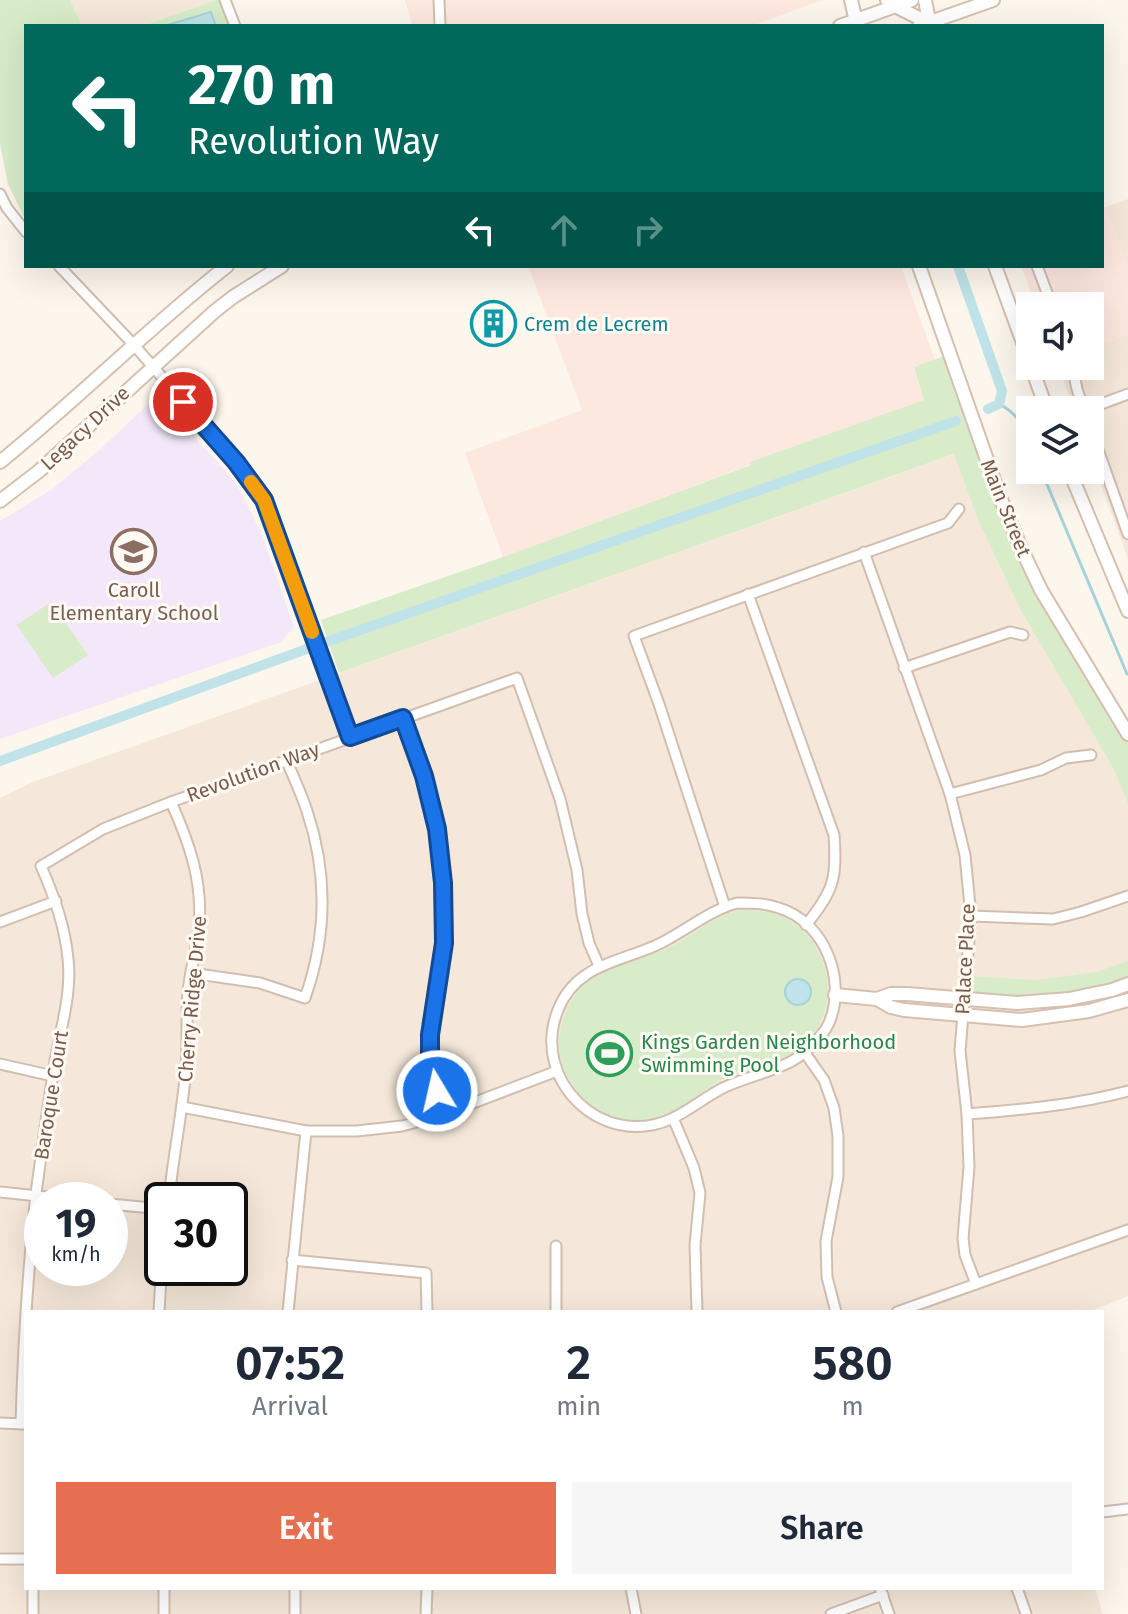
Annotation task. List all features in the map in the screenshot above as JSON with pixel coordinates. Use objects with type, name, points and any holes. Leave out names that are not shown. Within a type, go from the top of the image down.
[{"type":"main road","points":[[851,0],[859,24],[891,3],[912,0]]},
{"type":"main road","points":[[925,0],[926,24]]},
{"type":"main road","points":[[929,24],[993,0]]},
{"type":"main road","points":[[891,3],[924,24]]},
{"type":"main road","name":"Legacy Drive","points":[[0,462],[225,268]]},
{"type":"main road","name":"Legacy Drive","points":[[0,501],[39,471],[233,297],[279,268]]},
{"type":"main road","name":"Main Street","points":[[920,268],[1021,548],[1041,590],[1122,710],[1128,734]]},
{"type":"main road","points":[[996,268],[1016,323]]},
{"type":"main road","points":[[1075,484],[1128,611]]},
{"type":"main road","points":[[877,999],[891,994],[907,994],[1017,1003],[1069,999],[1128,984]]},
{"type":"main road","points":[[835,995],[877,999],[904,1010],[1022,1020],[1089,1011],[1128,1000]]},
{"type":"street","points":[[225,0],[234,24]]},
{"type":"street","points":[[439,0],[440,24]]},
{"type":"street","points":[[0,194],[24,229]]},
{"type":"street","points":[[61,268],[134,345],[236,462],[264,500],[350,737]]},
{"type":"street","points":[[1038,268],[1047,292]]},
{"type":"street","points":[[1104,403],[1128,394]]},
{"type":"street","points":[[1104,466],[1128,534]]},
{"type":"street","points":[[725,907],[634,636],[948,523],[959,509]]},
{"type":"street","name":"Palace Place","points":[[864,552],[950,794],[965,855],[971,916],[960,1051],[969,1167],[963,1238],[965,1255],[976,1284]]},
{"type":"street","points":[[748,594],[834,835],[836,866],[831,889],[806,925]]},
{"type":"street","points":[[904,668],[1010,632],[1023,635]]},
{"type":"street","name":"Revolution Way","points":[[41,866],[103,829],[171,802],[517,678],[560,799],[577,870],[582,914],[599,966]]},
{"type":"street","points":[[403,718],[437,829],[443,883],[444,943],[430,1035],[430,1065],[445,1114]]},
{"type":"street","points":[[950,794],[1041,770],[1066,758],[1091,755]]},
{"type":"street","points":[[191,973],[260,983],[305,998],[320,942],[323,898],[318,855],[307,812],[286,759]]},
{"type":"street","name":"Cherry Ridge Drive","points":[[170,1182],[182,1107],[188,990],[199,928],[200,898],[185,833],[171,802]]},
{"type":"street","name":"Baroque Court","points":[[38,1182],[68,999],[69,960],[56,901],[41,866]]},
{"type":"street","points":[[971,916],[1053,919],[1128,896]]},
{"type":"street","points":[[0,922],[56,901]]},
{"type":"street","points":[[737,903],[780,908],[806,925],[826,949],[835,980],[835,995],[824,1033],[794,1061],[727,1086],[673,1118],[652,1125],[636,1126],[608,1121],[591,1114],[571,1095],[557,1071],[552,1047],[553,1029],[558,1010],[576,983],[599,966],[662,943],[713,912],[737,903]]},
{"type":"street","points":[[805,1053],[824,1080],[834,1108],[838,1136],[838,1177],[826,1241],[827,1277],[835,1310]]},
{"type":"street","points":[[0,1064],[53,1076]]},
{"type":"street","points":[[182,1107],[306,1131],[357,1131],[402,1126],[445,1114],[557,1071]]},
{"type":"street","points":[[967,1114],[1092,1101],[1128,1091]]},
{"type":"street","points":[[673,1118],[694,1168],[700,1193],[695,1245],[697,1310]]},
{"type":"street","points":[[288,1310],[306,1131]]},
{"type":"street","points":[[0,1192],[24,1195]]},
{"type":"street","points":[[903,1310],[1128,1230]]},
{"type":"street","points":[[556,1246],[556,1310]]},
{"type":"street","points":[[292,1260],[426,1273],[427,1310]]},
{"type":"street","name":"Baroque Court","points":[[26,1310],[28,1286]]},
{"type":"street","points":[[159,1310],[160,1286]]},
{"type":"street","name":"Baroque Court","points":[[24,1338],[24,1424]]},
{"type":"street","points":[[0,1423],[24,1424]]},
{"type":"street","points":[[1104,1512],[1128,1509]]},
{"type":"street","points":[[0,1559],[24,1559]]},
{"type":"street","points":[[33,1590],[33,1614]]},
{"type":"street","points":[[164,1590],[164,1614]]},
{"type":"street","points":[[295,1590],[295,1614]]},
{"type":"street","points":[[426,1614],[427,1590]]},
{"type":"street","points":[[631,1590],[636,1614]]},
{"type":"street","points":[[1018,1590],[1026,1614]]},
{"type":"street","points":[[831,1614],[881,1592],[889,1614]]},
{"type":"shaded area","points":[[70,0],[216,0],[148,24],[81,24]]},
{"type":"shaded area","points":[[405,0],[822,0],[757,24],[411,24]]},
{"type":"shaded area","points":[[1128,199],[1128,268],[1106,207]]},
{"type":"shaded area","points":[[1106,207],[1128,268],[1128,334],[1104,343],[1104,292],[1031,292],[1022,268],[1104,268]]},
{"type":"shaded area","points":[[529,268],[902,268],[935,360],[914,368],[925,400],[751,462],[503,557],[465,453],[582,410]]},
{"type":"shaded area","points":[[1128,334],[1128,559],[1101,484],[1104,484],[1104,396],[1069,396],[1063,380],[1104,380],[1104,343]]},
{"type":"shaded area","name":"Caroll Elementary School","points":[[157,396],[241,492],[262,535],[294,627],[281,642],[0,739],[0,521],[51,490]]},
{"type":"shaded area","points":[[955,454],[977,518],[1021,611],[1112,766],[1128,804],[1128,1296],[1094,1310],[24,1310],[24,1590],[1096,1590],[1103,1614],[0,1614],[0,798],[33,782]]},
{"type":"green space","points":[[0,0],[70,0],[81,24],[24,24],[24,217],[8,184],[0,144]]},
{"type":"green space","points":[[219,0],[228,24],[148,24]]},
{"type":"green space","points":[[947,355],[1001,509],[1128,742],[1128,804],[1112,766],[1021,611],[977,518],[954,454],[339,673],[321,620],[503,557],[751,465],[750,462],[924,400],[914,367]]},
{"type":"green space","points":[[51,602],[88,655],[53,678],[17,625]]},
{"type":"green space","points":[[741,910],[767,911],[782,916],[811,940],[821,956],[828,992],[818,1027],[806,1043],[788,1056],[724,1079],[667,1114],[641,1120],[616,1117],[595,1107],[577,1091],[565,1071],[560,1048],[562,1024],[578,991],[588,980],[606,969],[672,946],[713,920]]},
{"type":"green space","points":[[1128,961],[1128,979],[1091,989],[1036,995],[973,992],[971,976],[1036,980],[1096,972]]},
{"type":"water","points":[[211,12],[215,24],[171,24]]},
{"type":"water","points":[[798,979],[807,983],[811,992],[807,1001],[798,1005],[789,1001],[785,992],[789,983]]},
{"type":"water","name":"Kings Garden Neighborhood Swimming Pool","points":[[616,1041],[624,1044],[626,1051],[623,1059],[598,1068],[598,1058],[591,1050]]},
{"type":"waterway","points":[[959,268],[1002,391],[999,404],[988,409]]},
{"type":"waterway","points":[[999,404],[1016,417]]},
{"type":"waterway","points":[[0,761],[315,646],[956,421]]},
{"type":"waterway","points":[[1047,484],[1127,674]]},
{"type":"slow traffic","points":[[251,482],[264,500],[312,632]]},
{"type":"place","name":"Crem de Lecrem","points":[[493,324]]},
{"type":"place","name":"Caroll Elementary School","points":[[134,551]]},
{"type":"place","name":"Kings Garden Neighborhood Swimming Pool","points":[[610,1054]]},
{"type":"route","points":[[183,402],[236,462],[264,500],[350,737],[403,718],[424,776],[437,829],[443,883],[444,943],[430,1035],[430,1065],[437,1091]]}]
